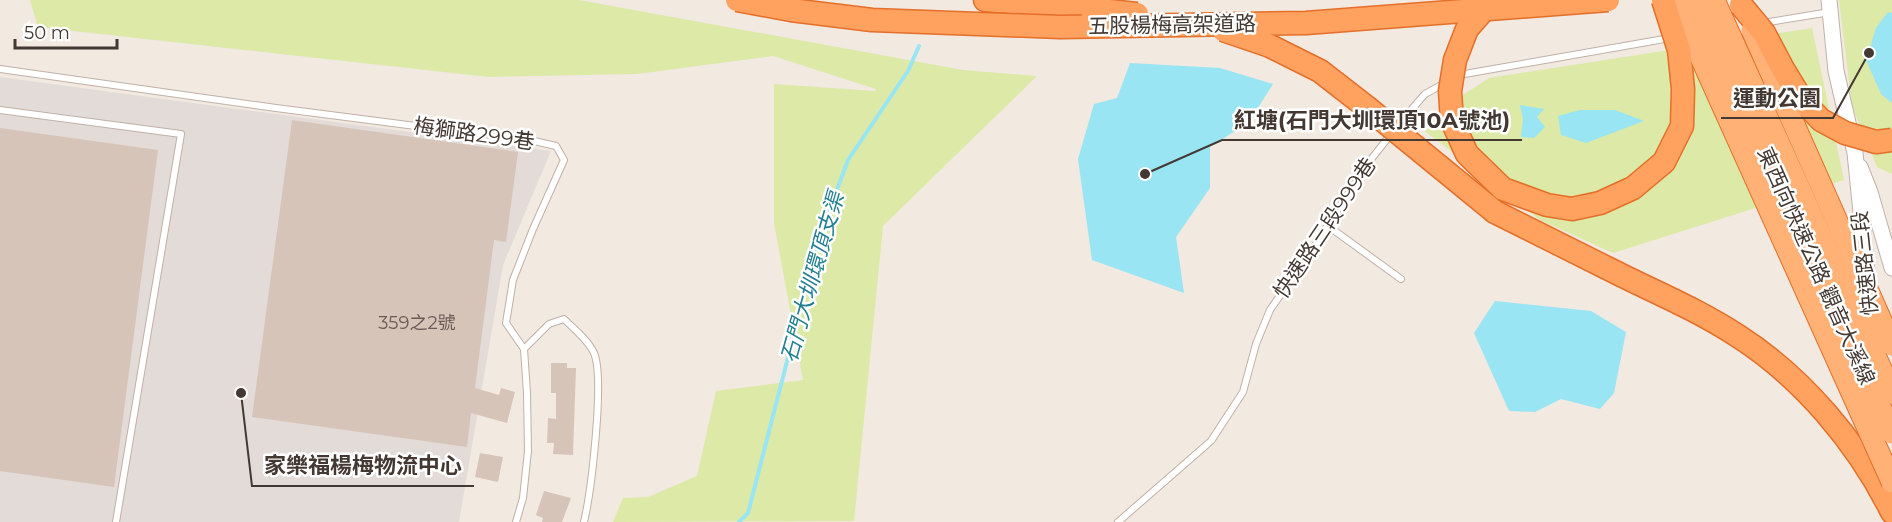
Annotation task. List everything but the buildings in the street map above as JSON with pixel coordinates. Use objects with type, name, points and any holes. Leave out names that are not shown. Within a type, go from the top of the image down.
[{"type":"highway","name":"五股楊梅高架道路","points":[[736,0],[791,10],[872,20],[1060,27],[1306,23],[1608,0]]},
{"type":"highway","points":[[985,0],[1180,19],[1270,46],[1320,71],[1369,108],[1495,212],[1550,249],[1728,348],[1793,397],[1828,436],[1892,519]]},
{"type":"highway","points":[[1492,0],[1467,29],[1455,60],[1450,91],[1452,120],[1467,154],[1503,189],[1547,206],[1572,209],[1600,203],[1634,188],[1664,162],[1682,126],[1683,89],[1679,50],[1663,0]]},
{"type":"highway","points":[[1675,0],[1892,482]]},
{"type":"highway","name":"東西向快速公路 觀音大溪線","points":[[1696,0],[1892,433]]},
{"type":"highway","name":"東西向快速公路 觀音大溪線","points":[[1714,0],[1892,393]]},
{"type":"highway","points":[[1742,14],[1764,33],[1802,100],[1821,120],[1845,133],[1876,142],[1892,140]]},
{"type":"highway","points":[[1742,14],[1892,345]]},
{"type":"highway","points":[[1495,212],[1690,308],[1738,336],[1772,361],[1802,386],[1831,419],[1866,467],[1892,512]]},
{"type":"street","points":[[1830,6],[1836,71],[1854,153]]},
{"type":"street","name":"快速路三段","points":[[1854,153],[1870,192],[1892,268]]},
{"type":"street","name":"快速路三段","points":[[1854,153],[1866,252],[1882,468],[1892,492]]},
{"type":"lane","name":"快速路三段999巷","points":[[1118,522],[1211,441],[1243,392],[1256,344],[1270,310],[1328,226],[1365,167],[1425,94],[1462,73],[1742,14],[1830,6]]},
{"type":"lane","name":"梅獅路299巷","points":[[0,69],[287,110],[522,138],[556,147],[564,160],[513,280],[506,323],[524,349],[528,393],[528,451],[523,498],[516,522]]},
{"type":"lane","points":[[0,110],[181,134],[116,522]]},
{"type":"lane","points":[[1328,226],[1401,279]]},
{"type":"lane","points":[[524,349],[549,324],[564,319],[594,353],[598,390],[592,464],[584,522]]},
{"type":"shaded area","points":[[0,77],[551,151],[503,265],[459,522],[0,522]]},
{"type":"green space","points":[[30,0],[579,0],[963,70],[1037,76],[883,226],[854,521],[613,522],[623,498],[648,497],[697,476],[716,391],[803,380],[774,223],[774,84],[875,91],[876,89],[773,56],[637,74],[489,77],[38,27]]},
{"type":"green space","points":[[1839,0],[1892,0],[1892,174],[1877,167],[1852,106]]},
{"type":"green space","points":[[1812,28],[1844,180],[1613,253],[1540,220],[1417,125],[1489,78]]},
{"type":"water","points":[[1888,12],[1892,13],[1892,103],[1881,94],[1866,60],[1876,28]]},
{"type":"water","points":[[1130,63],[1220,68],[1273,84],[1249,122],[1210,147],[1210,188],[1176,237],[1184,293],[1092,260],[1078,159],[1094,104],[1117,98]]},
{"type":"water","points":[[1520,105],[1544,109],[1537,117],[1545,127],[1534,138],[1521,137],[1523,119]]},
{"type":"water","points":[[1580,110],[1615,110],[1644,121],[1586,143],[1561,135],[1558,116]]},
{"type":"water","points":[[1495,301],[1591,311],[1626,332],[1614,393],[1600,409],[1561,399],[1535,412],[1509,411],[1474,333]]},
{"type":"waterway","name":"石門大圳環頂支渠","points":[[739,522],[748,513],[818,241],[848,160],[908,71],[919,46]]},
{"type":"place","name":"運動公園","points":[[1869,53]]},
{"type":"place","name":"紅塘(石門大圳環頂10A號池)","points":[[1145,174]]},
{"type":"place","name":"家樂福楊梅物流中心","points":[[241,393]]}]
